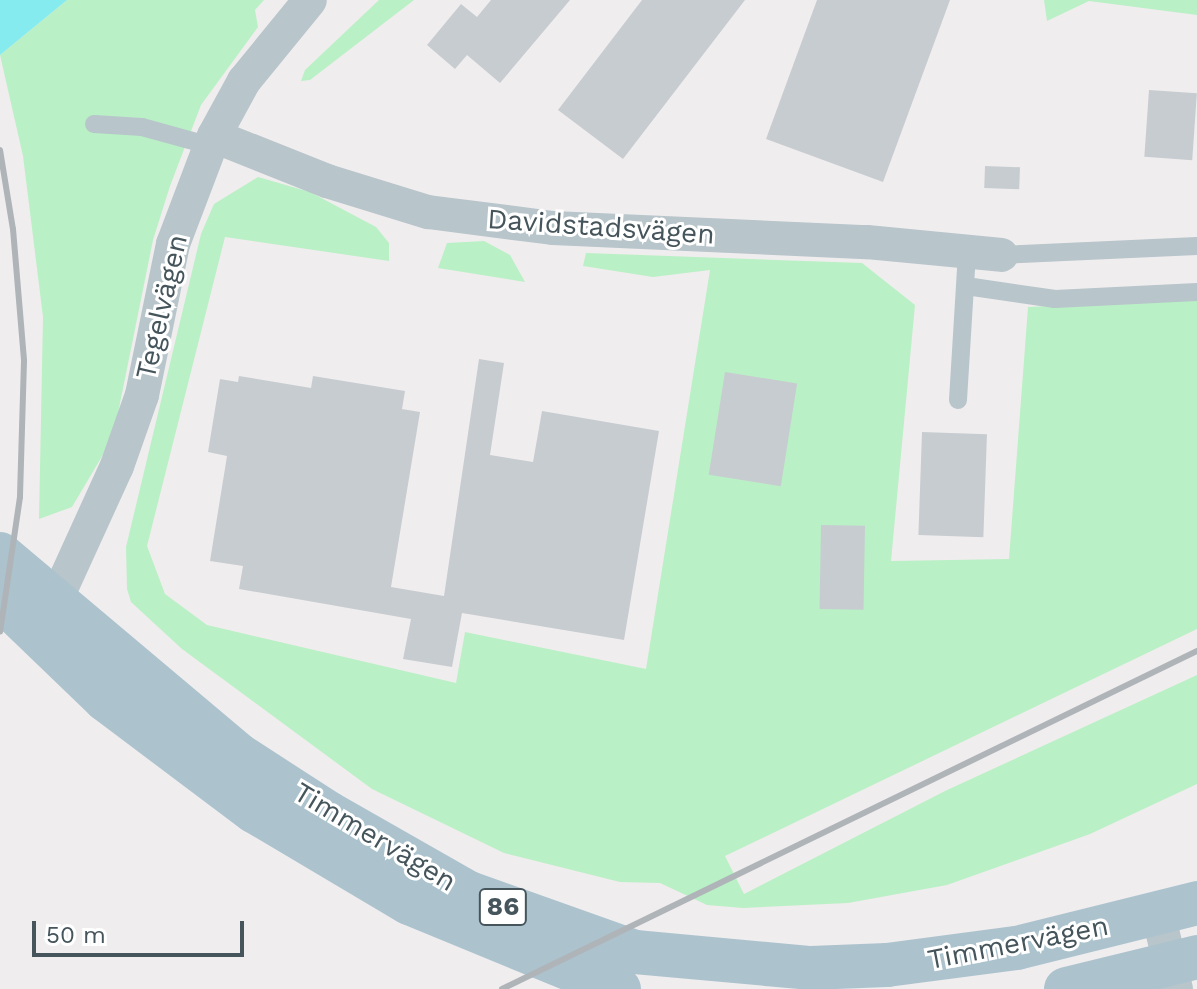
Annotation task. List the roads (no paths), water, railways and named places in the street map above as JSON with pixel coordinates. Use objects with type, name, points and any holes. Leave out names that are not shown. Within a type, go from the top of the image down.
[{"type":"main road","name":"Timmervägen","points":[[0,554],[106,700],[254,811],[409,903],[619,989]]},
{"type":"main road","name":"Timmervägen","points":[[0,598],[46,615],[240,756],[389,850],[469,893],[635,952],[811,968],[887,965],[1017,948],[1177,908]]},
{"type":"main road","name":"Timmervägen","points":[[1066,989],[1181,970]]},
{"type":"street","name":"Tegelvägen","points":[[46,615],[95,521],[137,409],[173,244],[212,141],[251,70],[310,0]]},
{"type":"street","name":"Davidstadsvägen","points":[[212,141],[428,212],[553,228],[867,242],[978,265]]},
{"type":"street","points":[[1177,908],[1181,970]]},
{"type":"lane","points":[[94,124],[142,127],[212,141]]},
{"type":"lane","points":[[978,265],[1197,246]]},
{"type":"lane","points":[[978,265],[1055,299],[1197,292]]},
{"type":"lane","points":[[958,400],[978,265]]},
{"type":"water","points":[[0,0],[67,0],[0,55]]},
{"type":"railway","points":[[0,150],[13,229],[24,361],[20,497],[0,632]]},
{"type":"railway","points":[[502,989],[1197,651]]}]
